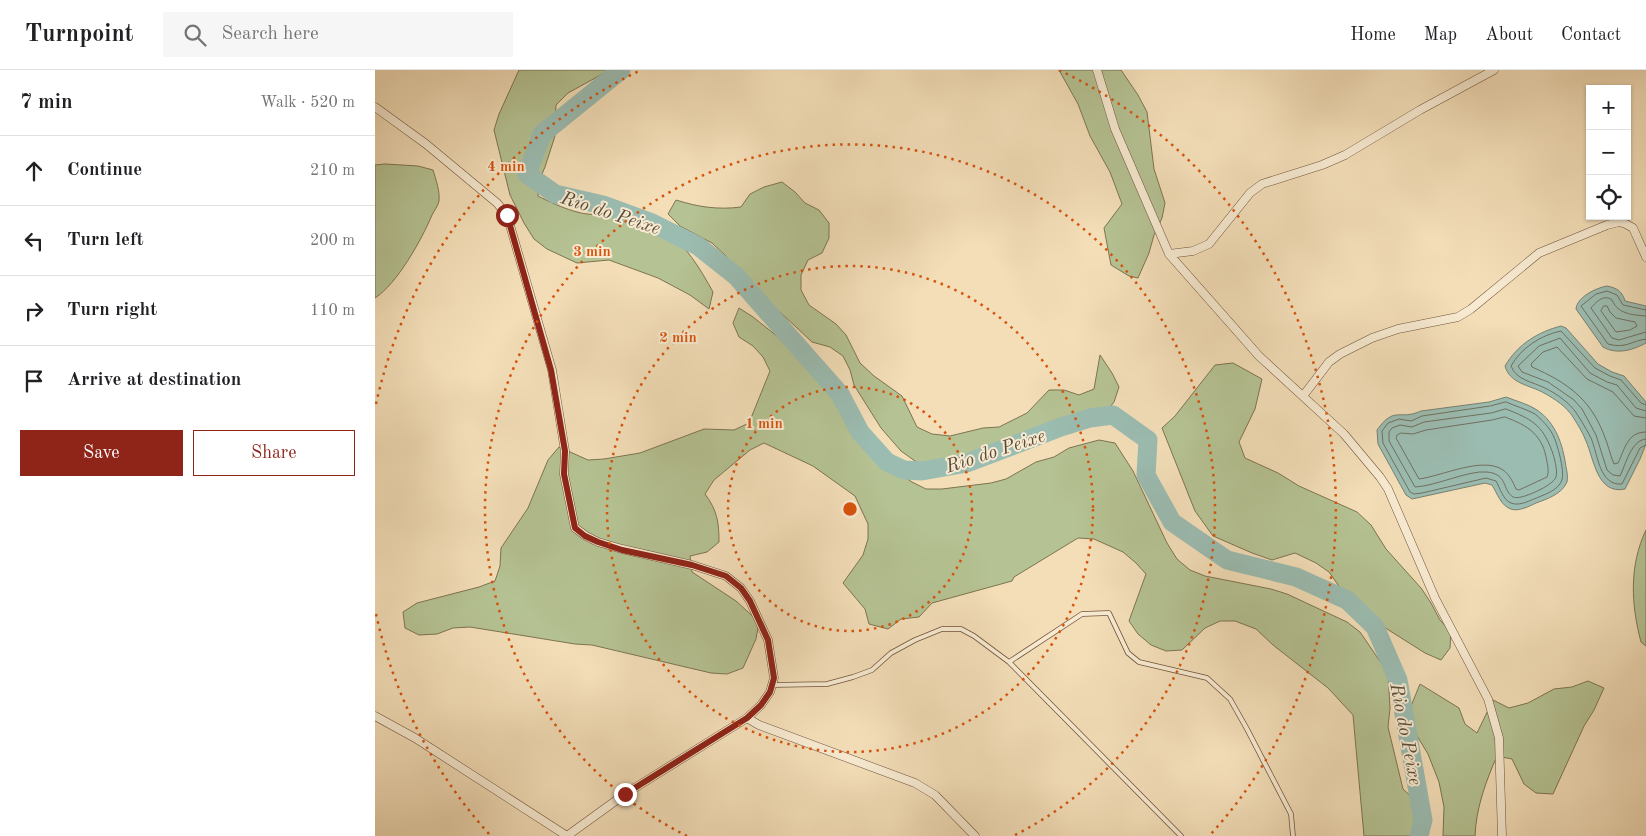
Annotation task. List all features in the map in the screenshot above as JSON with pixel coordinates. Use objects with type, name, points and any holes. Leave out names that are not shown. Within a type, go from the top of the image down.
[{"type":"street","points":[[1169,254],[1193,251],[1209,244],[1245,199],[1262,184],[1322,165],[1345,155],[1420,110],[1494,70]]},
{"type":"street","points":[[1099,71],[1115,130],[1169,254],[1259,356],[1344,434],[1388,488],[1435,598],[1488,699],[1499,738],[1502,836]]},
{"type":"street","points":[[375,107],[426,144],[497,203],[507,215],[551,370],[565,451],[564,474],[575,528],[585,536],[622,550],[692,565],[726,576],[741,588],[750,601],[768,640],[774,678],[770,692],[761,705],[747,718],[625,794],[567,836],[415,738],[375,716]]},
{"type":"street","points":[[1303,396],[1329,362],[1340,354],[1372,338],[1398,329],[1458,317],[1471,309],[1529,259],[1539,253],[1607,225],[1619,222],[1633,228],[1646,257]]},
{"type":"street","points":[[747,718],[759,725],[915,784],[935,795],[975,836]]},
{"type":"lane","points":[[1009,662],[1082,614],[1109,613],[1128,653],[1139,662],[1207,678],[1230,699],[1291,814],[1293,836]]},
{"type":"lane","points":[[772,685],[827,684],[853,677],[871,670],[891,654],[915,640],[942,628],[961,629],[974,636],[1009,662],[1181,836]]},
{"type":"green space","points":[[519,70],[608,70],[568,93],[556,105],[555,136],[539,181],[538,196],[585,214],[601,214],[614,210],[622,211],[663,229],[685,249],[698,266],[713,292],[709,309],[690,295],[658,278],[609,260],[577,263],[547,249],[534,239],[510,195],[494,130],[499,114]]},
{"type":"green space","points":[[1059,70],[1121,70],[1147,112],[1154,169],[1165,203],[1162,218],[1138,278],[1129,276],[1111,265],[1104,228],[1122,204],[1110,172],[1090,136],[1078,104]]},
{"type":"green space","points":[[375,165],[418,166],[433,170],[439,201],[408,260],[392,282],[375,298]]},
{"type":"green space","points":[[782,182],[805,203],[819,210],[829,223],[829,238],[822,253],[808,260],[801,275],[801,290],[809,305],[836,324],[846,335],[860,363],[874,376],[902,396],[917,427],[932,434],[950,436],[983,428],[999,427],[1027,413],[1049,390],[1064,390],[1079,395],[1094,389],[1100,355],[1119,387],[1114,402],[1104,415],[1014,452],[946,469],[929,468],[915,461],[901,451],[881,428],[854,385],[850,370],[843,356],[830,347],[812,342],[736,271],[726,256],[712,243],[680,226],[668,214],[676,200],[708,207],[741,207],[750,194],[764,187]]},
{"type":"green space","points":[[739,308],[792,348],[816,372],[871,455],[912,482],[926,489],[991,483],[1006,479],[1036,462],[1054,457],[1069,448],[1099,440],[1115,443],[1133,471],[1167,543],[1177,559],[1190,570],[1205,576],[1287,594],[1347,622],[1360,632],[1388,673],[1390,708],[1388,727],[1403,789],[1416,801],[1422,815],[1423,836],[1364,836],[1353,715],[1328,688],[1273,645],[1256,629],[1235,621],[1220,621],[1205,628],[1182,650],[1166,651],[1151,645],[1138,634],[1129,621],[1146,574],[1123,552],[1094,539],[1078,538],[1014,577],[1012,581],[932,603],[919,617],[901,619],[888,629],[869,624],[865,609],[843,583],[863,555],[868,539],[868,524],[855,496],[813,466],[764,443],[750,450],[714,480],[705,494],[717,516],[719,542],[707,552],[690,556],[692,572],[736,601],[759,622],[756,639],[743,668],[727,674],[711,673],[592,645],[470,627],[453,628],[437,634],[419,635],[405,628],[403,612],[417,603],[495,581],[500,566],[501,548],[528,508],[548,460],[559,447],[588,460],[604,459],[640,453],[704,429],[734,430],[749,423],[770,371],[763,357],[753,346],[739,337],[733,323]]},
{"type":"green space","points":[[1233,363],[1262,379],[1255,409],[1239,442],[1245,458],[1278,473],[1299,486],[1357,512],[1371,525],[1386,549],[1421,588],[1440,620],[1451,632],[1450,648],[1441,660],[1425,653],[1368,617],[1343,592],[1329,572],[1316,563],[1295,553],[1272,560],[1252,553],[1213,536],[1195,511],[1162,428],[1175,416],[1215,365]]},
{"type":"green space","points":[[1646,530],[1646,646],[1641,642],[1635,614],[1633,585],[1640,544]]},
{"type":"green space","points":[[1588,681],[1604,688],[1584,726],[1553,794],[1536,793],[1524,784],[1512,759],[1497,756],[1482,795],[1477,815],[1475,836],[1443,836],[1444,807],[1439,782],[1428,754],[1411,726],[1411,706],[1420,684],[1459,708],[1465,724],[1477,733],[1493,700],[1509,708],[1528,703],[1554,689],[1572,687]]},
{"type":"water","points":[[1607,286],[1619,290],[1625,301],[1646,306],[1646,343],[1625,351],[1614,351],[1603,347],[1576,309],[1583,297]]},
{"type":"water","points":[[1561,326],[1566,328],[1598,364],[1624,376],[1646,402],[1646,444],[1625,489],[1608,487],[1602,481],[1594,466],[1583,435],[1567,410],[1548,395],[1511,377],[1505,366],[1516,351],[1529,340]]},
{"type":"water","points":[[1506,397],[1537,410],[1544,415],[1554,428],[1561,443],[1567,472],[1567,482],[1562,490],[1549,498],[1517,510],[1505,505],[1492,485],[1485,483],[1412,499],[1406,495],[1378,444],[1377,430],[1383,422],[1393,416],[1489,402]]},
{"type":"waterway","name":"Rio do Peixe","points":[[621,70],[542,134],[527,174],[555,194],[603,205],[652,223],[698,246],[736,276],[840,394],[860,432],[887,462],[904,470],[922,471],[967,463],[1061,427],[1090,418],[1113,415],[1148,440],[1146,475],[1172,522],[1227,560],[1296,577],[1347,600],[1375,627],[1398,680],[1423,820],[1419,836]]},
{"type":"route","points":[[507,215],[551,370],[565,451],[564,474],[575,528],[585,536],[622,550],[692,565],[726,576],[741,588],[750,601],[768,640],[774,678],[770,692],[761,705],[747,718],[625,794]]}]
